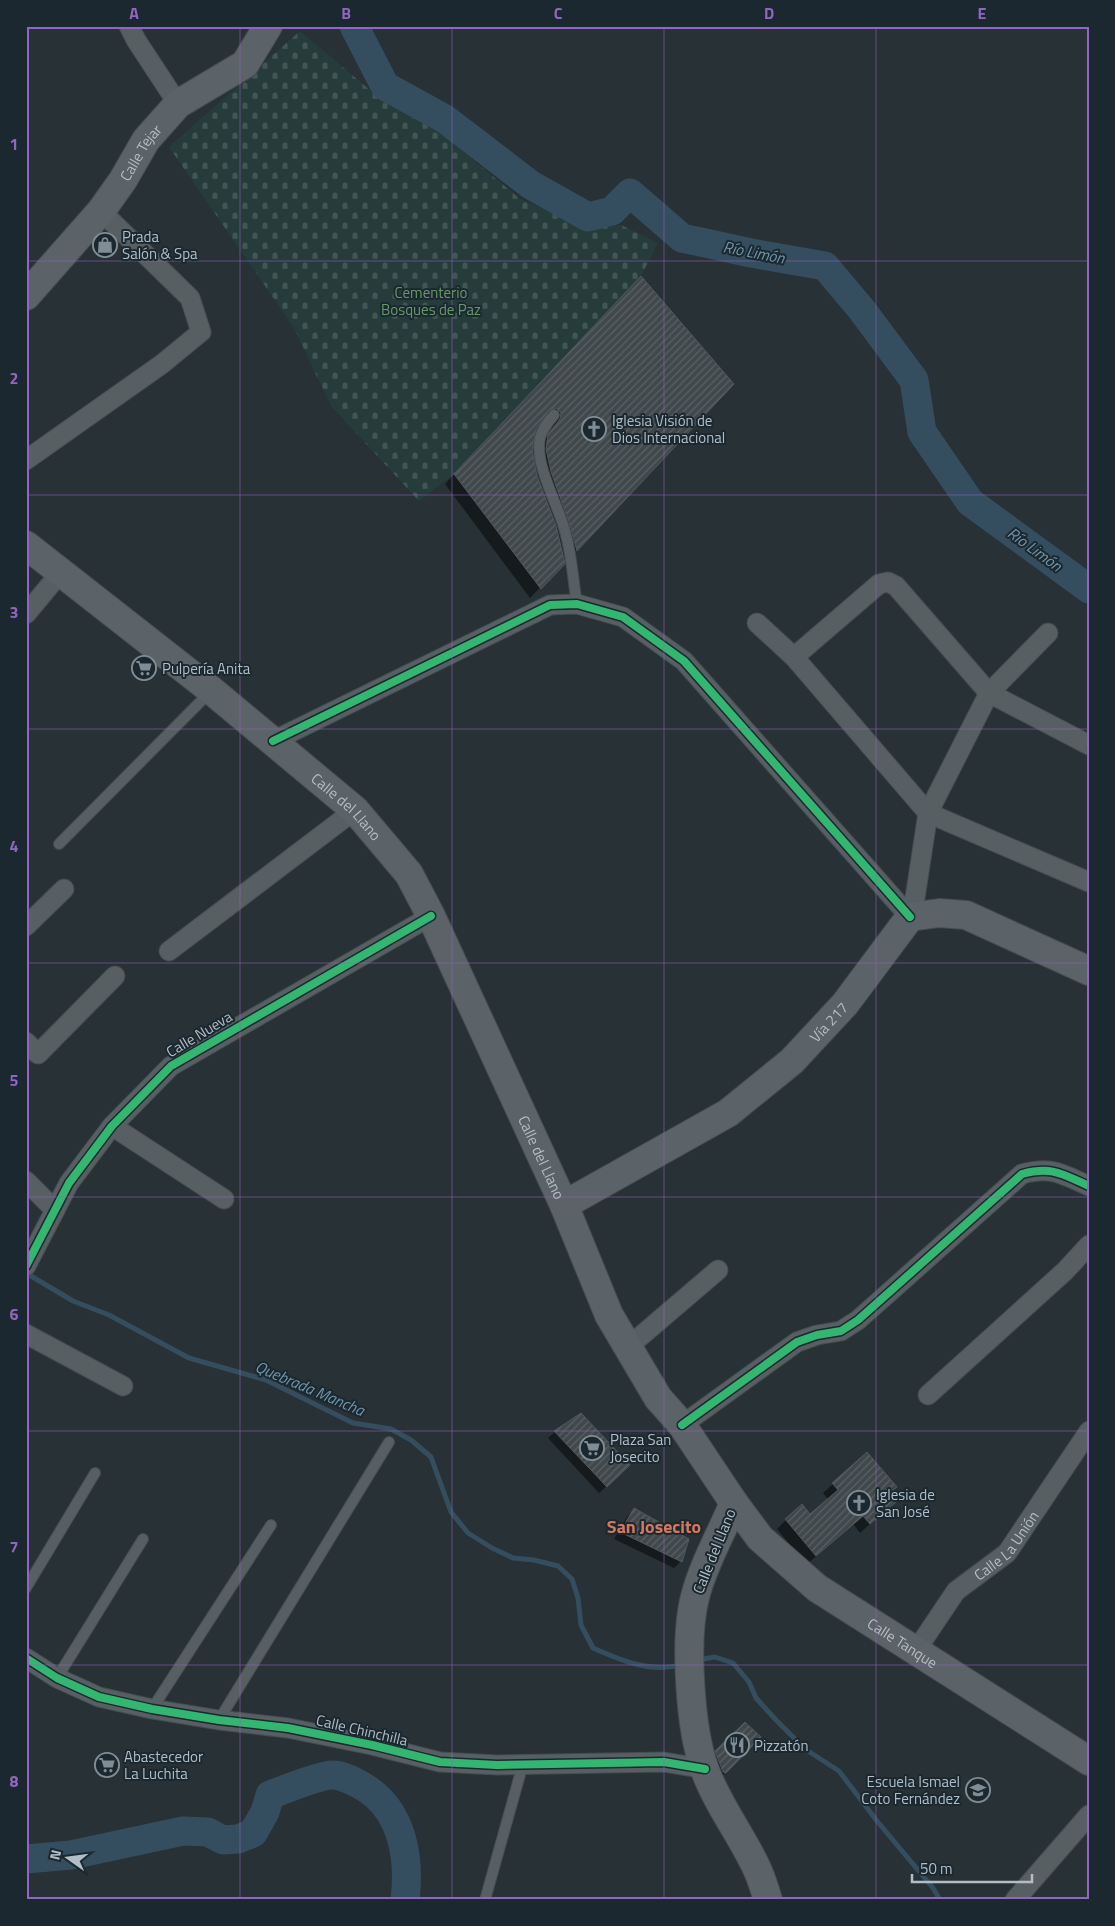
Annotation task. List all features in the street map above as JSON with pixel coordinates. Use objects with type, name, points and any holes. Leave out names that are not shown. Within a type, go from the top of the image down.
[{"type":"main road","name":"Calle Tejar","points":[[26,296],[101,211],[146,140],[178,104],[245,64],[268,26]]},
{"type":"main road","name":"Calle del Llano","points":[[26,545],[211,690],[355,810],[409,874],[431,916],[564,1205],[609,1315],[658,1398],[682,1426],[734,1503],[700,1581],[692,1617],[690,1662],[693,1719],[704,1769],[722,1808],[758,1870],[768,1900]]},
{"type":"main road","points":[[910,917],[939,913],[966,915],[1089,971]]},
{"type":"main road","name":"Vía 217","points":[[564,1205],[728,1113],[792,1061],[845,1004],[910,917]]},
{"type":"main road","name":"Calle Tanque","points":[[734,1503],[760,1538],[817,1588],[915,1652],[1087,1757]]},
{"type":"street","points":[[129,26],[136,40],[178,104]]},
{"type":"street","points":[[26,460],[162,364],[201,332],[190,298],[101,211]]},
{"type":"street","points":[[26,614],[61,572]]},
{"type":"street","points":[[794,657],[879,584],[888,582],[896,586],[989,693],[1089,745]]},
{"type":"street","points":[[273,740],[550,605],[577,604],[623,618],[684,661],[910,917]]},
{"type":"street","points":[[757,623],[794,657],[928,813],[1089,882]]},
{"type":"street","points":[[910,917],[915,898],[928,813],[989,693],[1048,633]]},
{"type":"street","points":[[168,951],[355,810]]},
{"type":"street","points":[[26,926],[64,889]]},
{"type":"street","name":"Calle Nueva","points":[[26,1266],[69,1183],[112,1126],[171,1066],[431,916]]},
{"type":"street","points":[[26,1042],[38,1054],[116,976]]},
{"type":"street","points":[[112,1126],[224,1199]]},
{"type":"street","points":[[682,1426],[797,1342],[817,1335],[840,1331],[858,1320],[1022,1174],[1038,1170],[1059,1172],[1089,1186]]},
{"type":"street","points":[[26,1182],[56,1210]]},
{"type":"street","points":[[928,1395],[1065,1271],[1089,1245]]},
{"type":"street","points":[[628,1347],[718,1270]]},
{"type":"street","points":[[26,1334],[123,1386]]},
{"type":"street","name":"Calle La Unión","points":[[915,1652],[956,1591],[1007,1553],[1089,1431]]},
{"type":"street","name":"Calle Chinchilla","points":[[26,1658],[57,1678],[100,1697],[152,1710],[288,1728],[440,1762],[523,1764],[664,1762],[704,1769]]},
{"type":"street","points":[[1015,1900],[1089,1814]]},
{"type":"lane","points":[[554,415],[544,429],[540,440],[540,452],[550,489],[566,534],[577,604]]},
{"type":"lane","points":[[59,844],[211,690]]},
{"type":"lane","points":[[219,1720],[390,1442]]},
{"type":"lane","points":[[26,1588],[95,1473]]},
{"type":"lane","points":[[152,1710],[271,1525]]},
{"type":"lane","points":[[57,1678],[143,1539]]},
{"type":"lane","points":[[485,1900],[523,1764]]},
{"type":"green space","name":"Cementerio Bosques de Paz","points":[[300,31],[377,96],[442,134],[519,198],[585,228],[621,225],[658,243],[641,276],[454,474],[419,501],[331,406],[294,328],[169,147]]},
{"type":"building","name":"Iglesia Visión de Dios Internacional","points":[[641,276],[734,384],[577,551],[551,472],[546,449],[548,434],[560,419],[561,413],[556,408],[549,411],[536,429],[532,450],[537,476],[556,526],[565,564],[541,589],[454,474]]},
{"type":"building","name":"Plaza San Josecito","points":[[581,1413],[630,1465],[607,1487],[554,1431]]},
{"type":"building","name":"Iglesia de San José","points":[[867,1452],[897,1487],[889,1493],[897,1501],[870,1524],[863,1516],[816,1556],[785,1519],[802,1504],[810,1514],[838,1490],[832,1483]]},
{"type":"building","points":[[634,1508],[689,1539],[682,1562],[620,1532]]},
{"type":"building","name":"Pizzatón","points":[[745,1722],[761,1737],[726,1773],[723,1772],[715,1751]]},
{"type":"waterway","name":"Río Limón","points":[[354,26],[385,86],[445,119],[531,185],[588,217],[612,211],[630,193],[682,238],[825,266],[862,310],[914,380],[922,432],[970,502],[1089,589]]},
{"type":"waterway","name":"Quebrada Mancha","points":[[26,1273],[73,1301],[109,1315],[189,1358],[266,1380],[353,1423],[391,1429],[411,1440],[431,1457],[451,1512],[468,1533],[513,1558],[534,1560],[558,1566],[572,1579],[578,1598],[581,1625],[593,1648],[636,1664],[659,1667],[671,1667],[682,1664]]},
{"type":"waterway","name":"Quebrada Mancha","points":[[697,1660],[715,1657],[733,1663],[749,1682],[756,1698],[776,1720],[805,1749],[839,1771],[877,1821],[933,1888],[940,1900]]},
{"type":"waterway","points":[[26,1859],[71,1855],[183,1831],[208,1832],[223,1840],[238,1839],[253,1833],[265,1812],[270,1795],[319,1777],[336,1775],[345,1777],[364,1787],[388,1809],[401,1837],[405,1852],[405,1900]]},
{"type":"cycle path","points":[[273,741],[550,605],[577,604],[623,617],[684,661],[910,917]]},
{"type":"cycle path","points":[[26,1266],[69,1183],[112,1126],[171,1066],[431,916]]},
{"type":"cycle path","points":[[682,1425],[797,1342],[817,1335],[841,1331],[858,1320],[1022,1174],[1041,1171],[1057,1172],[1089,1186]]},
{"type":"cycle path","points":[[26,1658],[57,1678],[99,1697],[152,1709],[219,1720],[288,1728],[372,1745],[440,1762],[497,1765],[664,1762],[705,1769]]},
{"type":"place","name":"Prada Salón & Spa","points":[[105,245]]},
{"type":"place","name":"Iglesia Visión de Dios Internacional","points":[[594,429]]},
{"type":"place","name":"Pulpería Anita","points":[[144,668]]},
{"type":"place","name":"Plaza San Josecito","points":[[592,1448]]},
{"type":"place","name":"Iglesia de San José","points":[[859,1503]]},
{"type":"place","name":"Pizzatón","points":[[737,1745]]},
{"type":"place","name":"Abastecedor La Luchita","points":[[107,1765]]},
{"type":"place","name":"Escuela Ismael Coto Fernández","points":[[978,1790]]},
{"type":"district","name":"San Josecito","points":[[654,1526]]}]
